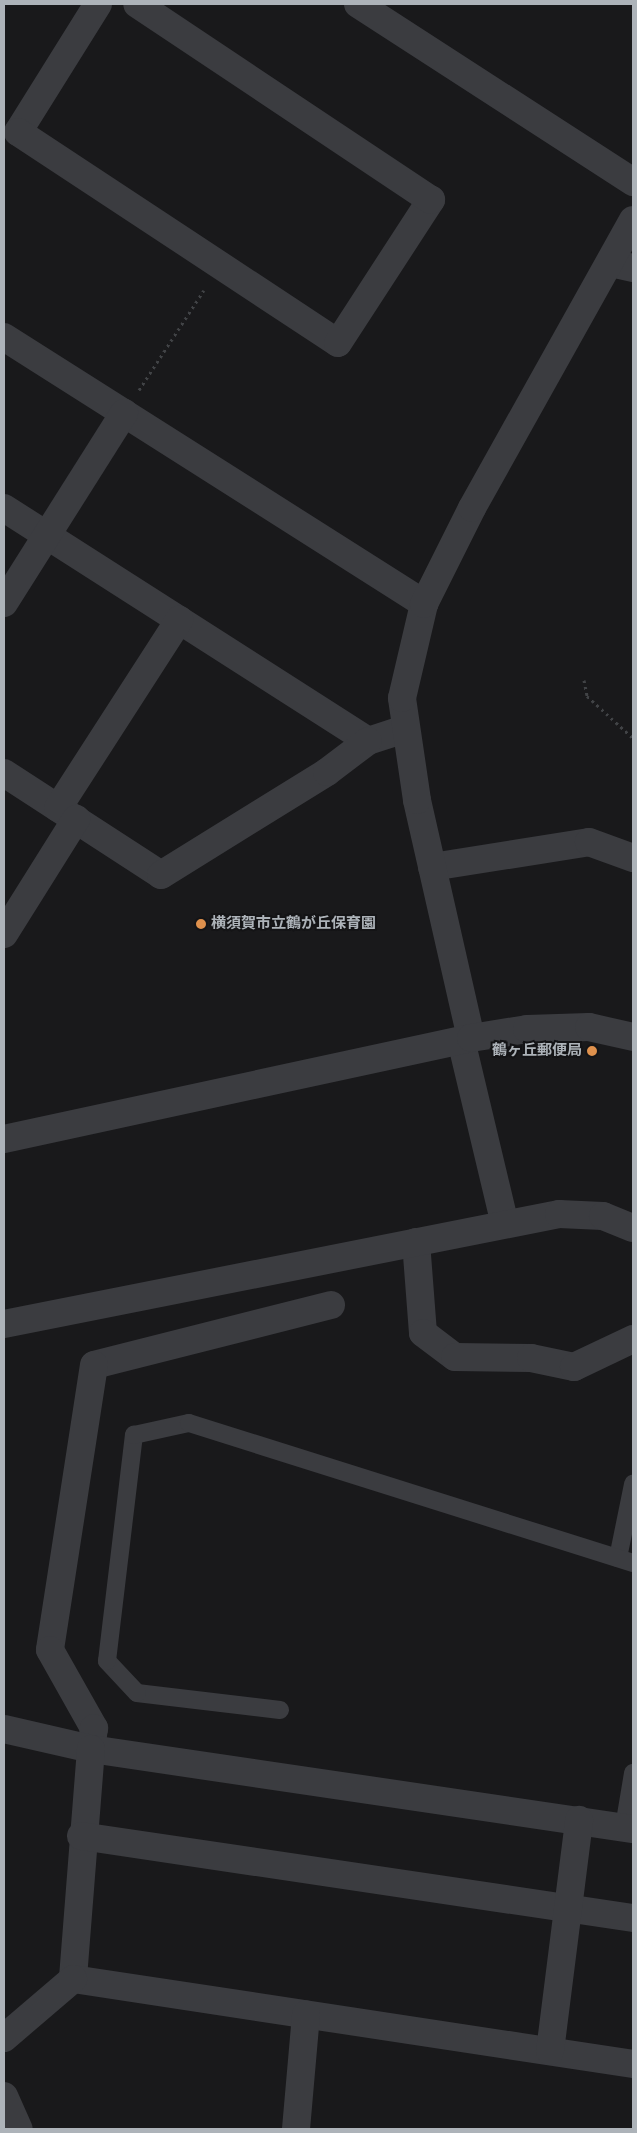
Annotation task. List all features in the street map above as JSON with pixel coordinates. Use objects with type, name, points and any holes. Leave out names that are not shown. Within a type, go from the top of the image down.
[{"type":"street","points":[[98,4],[18,132],[221,264],[338,343],[430,200],[137,4]]},
{"type":"street","points":[[358,4],[633,182]]},
{"type":"street","points":[[505,1224],[432,867],[402,698],[424,604],[472,508],[622,266],[633,220]]},
{"type":"street","points":[[4,337],[424,604]]},
{"type":"street","points":[[4,603],[45,535],[124,414]]},
{"type":"street","points":[[4,508],[368,741]]},
{"type":"street","points":[[4,934],[67,814],[179,620]]},
{"type":"street","points":[[4,774],[161,875],[327,772],[368,741],[406,729]]},
{"type":"street","points":[[432,867],[589,842],[633,858]]},
{"type":"street","points":[[4,1139],[466,1039],[527,1029],[589,1027],[633,1037]]},
{"type":"street","points":[[4,1324],[559,1214],[603,1216],[633,1228]]},
{"type":"street","points":[[416,1242],[423,1333],[455,1357],[531,1358],[574,1367],[633,1339]]},
{"type":"street","points":[[4,2038],[73,1979],[81,1836],[94,1728],[50,1650],[94,1365],[331,1305]]},
{"type":"street","points":[[4,1729],[91,1749],[629,1828]]},
{"type":"street","points":[[550,2051],[580,1820]]},
{"type":"street","points":[[81,1836],[633,1918]]},
{"type":"street","points":[[73,1979],[633,2064]]},
{"type":"street","points":[[296,2129],[306,2014]]},
{"type":"street","points":[[4,2096],[19,2129]]},
{"type":"lane","points":[[280,1710],[137,1693],[107,1661],[134,1435],[189,1423],[626,1561],[633,1484]]},
{"type":"lane","points":[[629,1828],[633,1773]]},
{"type":"path","points":[[124,414],[221,264]]},
{"type":"path","points":[[584,680],[587,696],[633,738]]},
{"type":"place","name":"横須賀市立鶴が丘保育園","points":[[201,924]]},
{"type":"place","name":"鶴ヶ丘郵便局","points":[[592,1051]]}]
